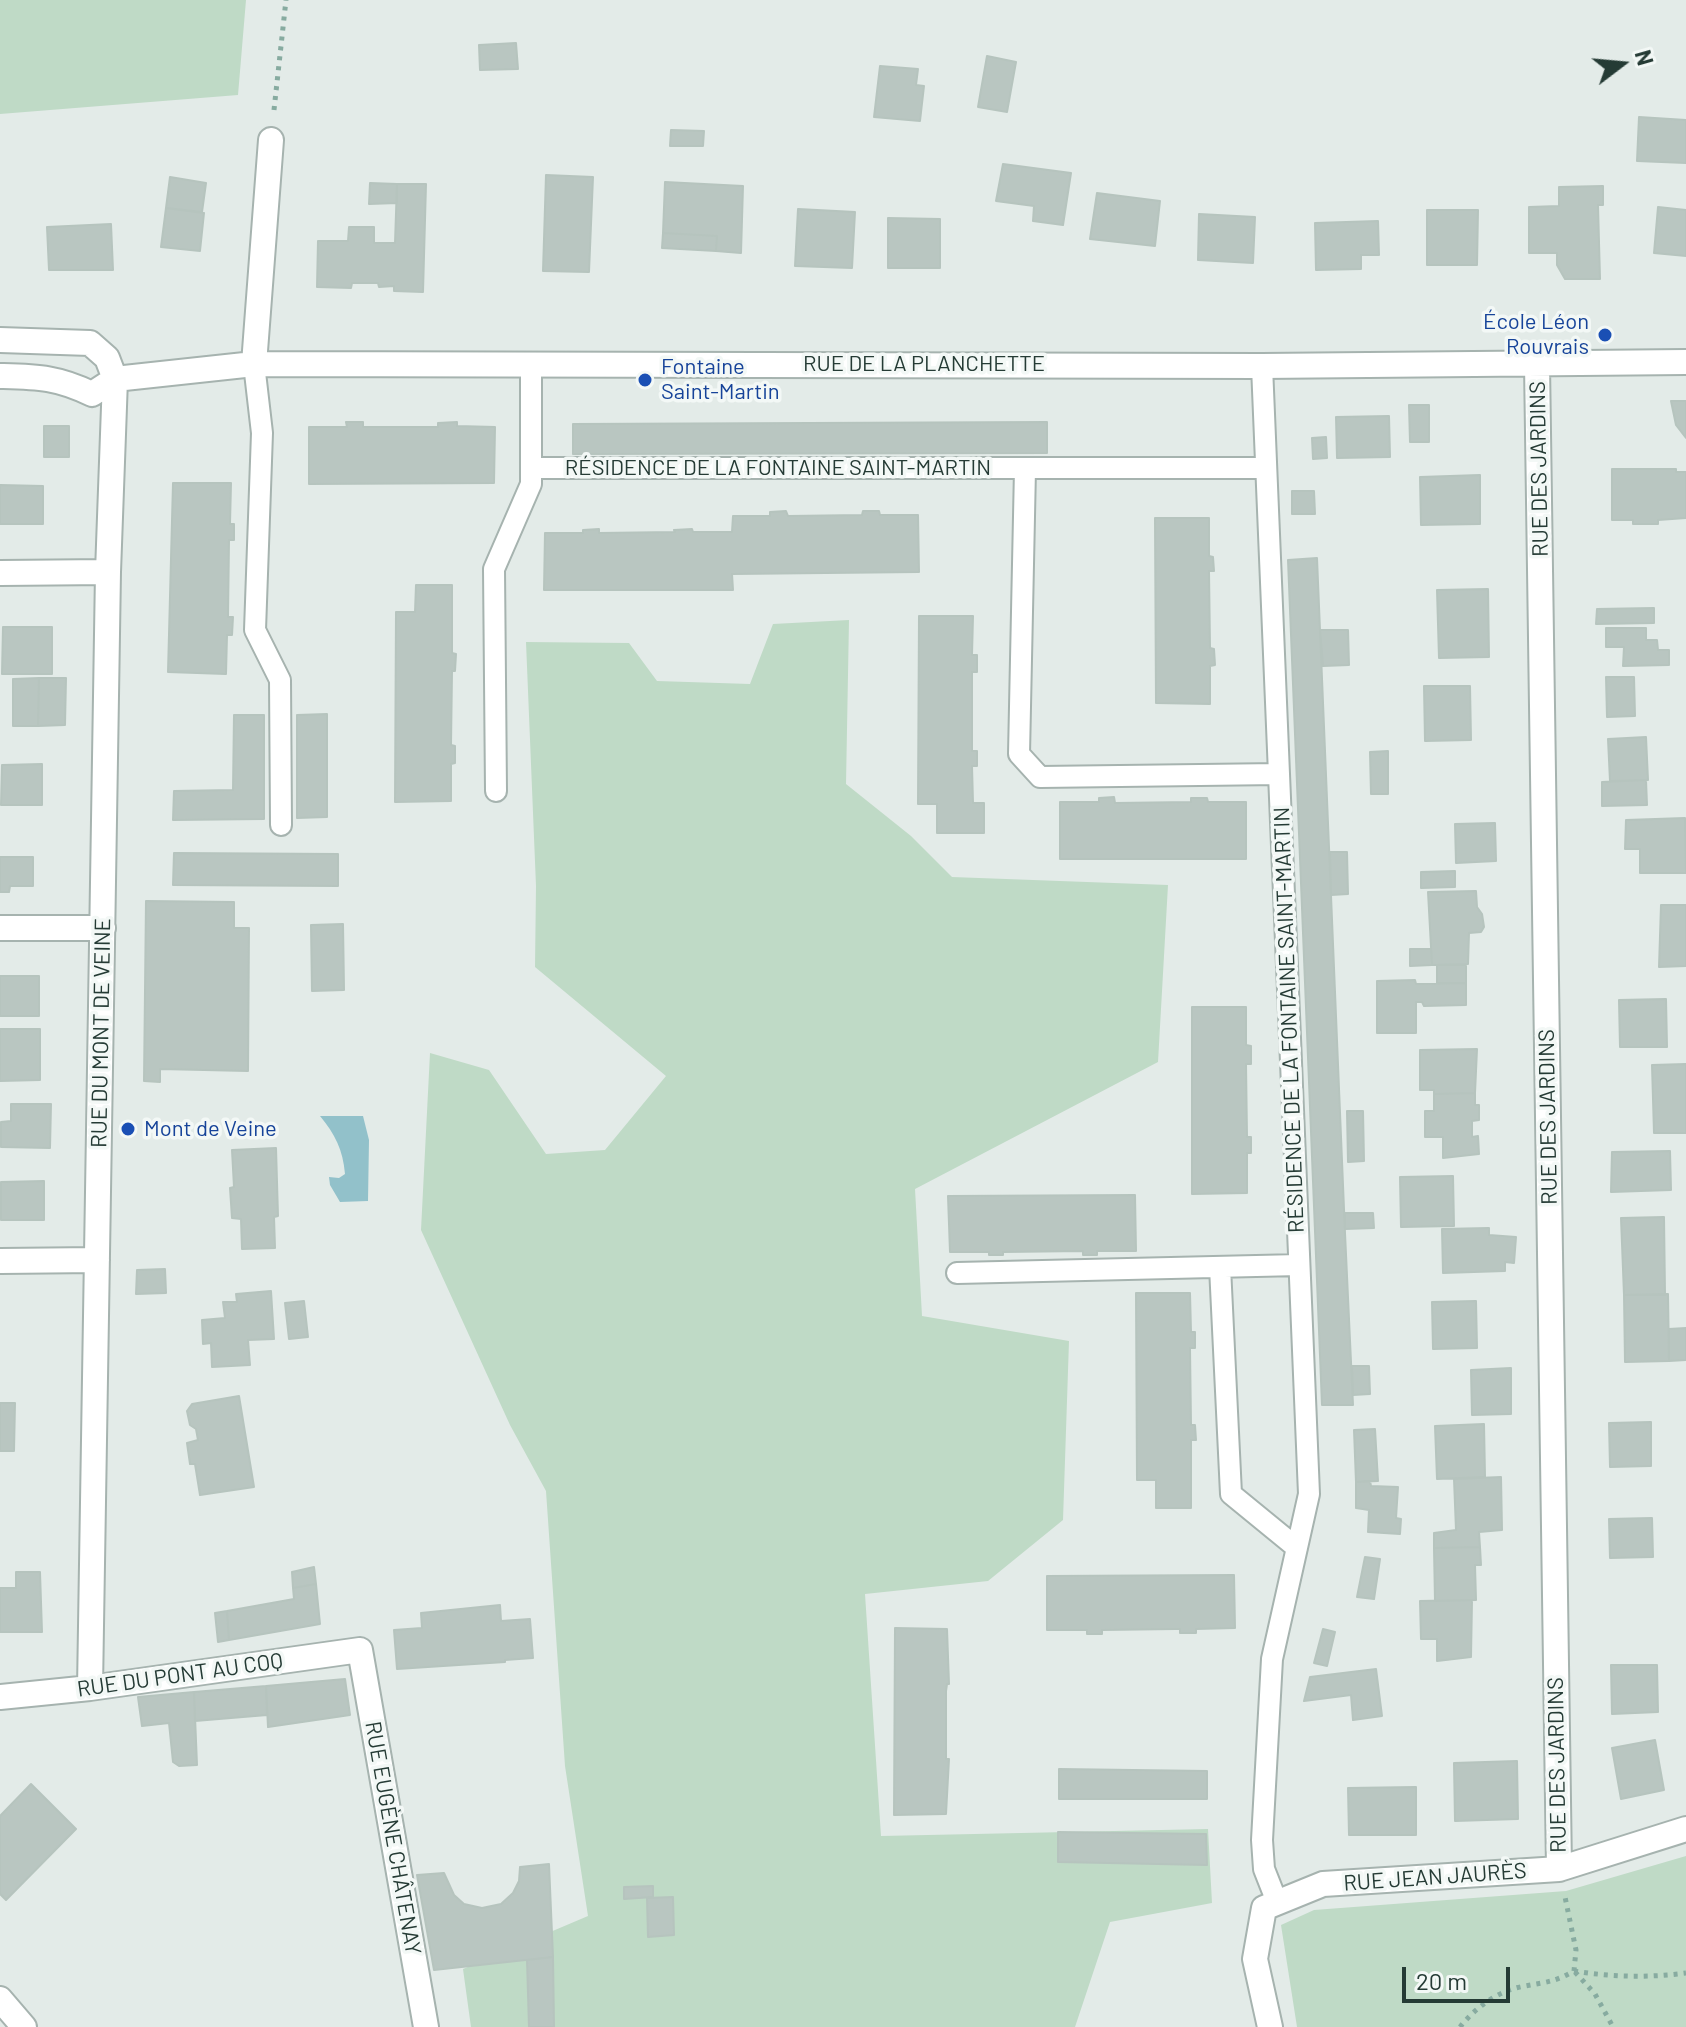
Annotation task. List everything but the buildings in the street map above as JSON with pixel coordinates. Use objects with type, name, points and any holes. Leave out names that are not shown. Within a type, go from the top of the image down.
[{"type":"street","points":[[254,364],[271,140]]},
{"type":"street","points":[[0,340],[90,343],[107,358],[115,379]]},
{"type":"street","name":"RUE DE LA PLANCHETTE","points":[[0,376],[67,382],[92,394],[115,379],[254,364],[1262,366],[1686,362]]},
{"type":"street","name":"RUE DES JARDINS","points":[[1537,364],[1559,1869]]},
{"type":"street","name":"RUE DU MONT DE VEINE","points":[[90,1688],[108,572],[115,379]]},
{"type":"street","points":[[0,573],[108,572]]},
{"type":"street","points":[[0,928],[103,928]]},
{"type":"street","points":[[0,1261],[97,1260]]},
{"type":"street","name":"RUE DU PONT AU COQ","points":[[0,1697],[90,1688],[360,1650]]},
{"type":"street","name":"RUE EUGÈNE CHÂTENAY","points":[[360,1650],[426,2027]]},
{"type":"street","name":"RUE JEAN JAURÈS","points":[[1277,1902],[1323,1884],[1559,1869],[1686,1829]]},
{"type":"street","points":[[1270,2027],[1255,1959],[1264,1908],[1277,1902]]},
{"type":"street","points":[[0,1999],[24,2027]]},
{"type":"lane","points":[[496,791],[494,569],[531,484],[531,363]]},
{"type":"lane","points":[[254,364],[262,433],[255,630],[280,680],[281,825]]},
{"type":"lane","name":"RÉSIDENCE DE LA FONTAINE SAINT-MARTIN","points":[[1262,366],[1309,1494],[1272,1659],[1262,1840],[1264,1869],[1277,1902]]},
{"type":"lane","name":"RÉSIDENCE DE LA FONTAINE SAINT-MARTIN","points":[[531,468],[1266,468]]},
{"type":"lane","name":"RÉSIDENCE DE LA FONTAINE SAINT-MARTIN","points":[[1025,469],[1019,754],[1040,777],[1279,774]]},
{"type":"lane","name":"RÉSIDENCE DE LA FONTAINE SAINT-MARTIN","points":[[957,1273],[1299,1265]]},
{"type":"lane","points":[[1220,1267],[1231,1494],[1297,1548]]},
{"type":"path","points":[[271,140],[286,0]]},
{"type":"path","points":[[1559,1869],[1576,1950],[1574,1971],[1595,1994],[1613,2027]]},
{"type":"path","points":[[1460,2027],[1468,2016],[1492,1998],[1521,1986],[1556,1982],[1574,1971],[1655,1977],[1686,1973]]},
{"type":"green space","points":[[0,0],[246,0],[238,95],[0,114]]},
{"type":"green space","points":[[849,620],[846,784],[911,836],[952,877],[1168,885],[1158,1062],[915,1189],[922,1316],[1069,1341],[1063,1520],[988,1581],[865,1594],[881,1836],[1208,1829],[1212,1903],[1110,1922],[1075,2027],[471,2027],[463,1969],[588,1916],[565,1766],[546,1491],[510,1425],[421,1230],[430,1053],[489,1070],[546,1154],[605,1150],[666,1076],[535,967],[536,886],[526,642],[629,643],[657,681],[750,684],[773,624]]},
{"type":"green space","points":[[1686,1856],[1686,2027],[1297,2027],[1281,1925],[1314,1910],[1566,1891]]},
{"type":"water","points":[[320,1116],[363,1116],[369,1140],[368,1201],[340,1202],[330,1185],[329,1177],[339,1178],[345,1174],[344,1165],[337,1143]]},
{"type":"place","name":"École Léon Rouvrais","points":[[1605,335]]},
{"type":"place","name":"Fontaine Saint-Martin","points":[[645,380]]},
{"type":"place","name":"Mont de Veine","points":[[128,1129]]}]
